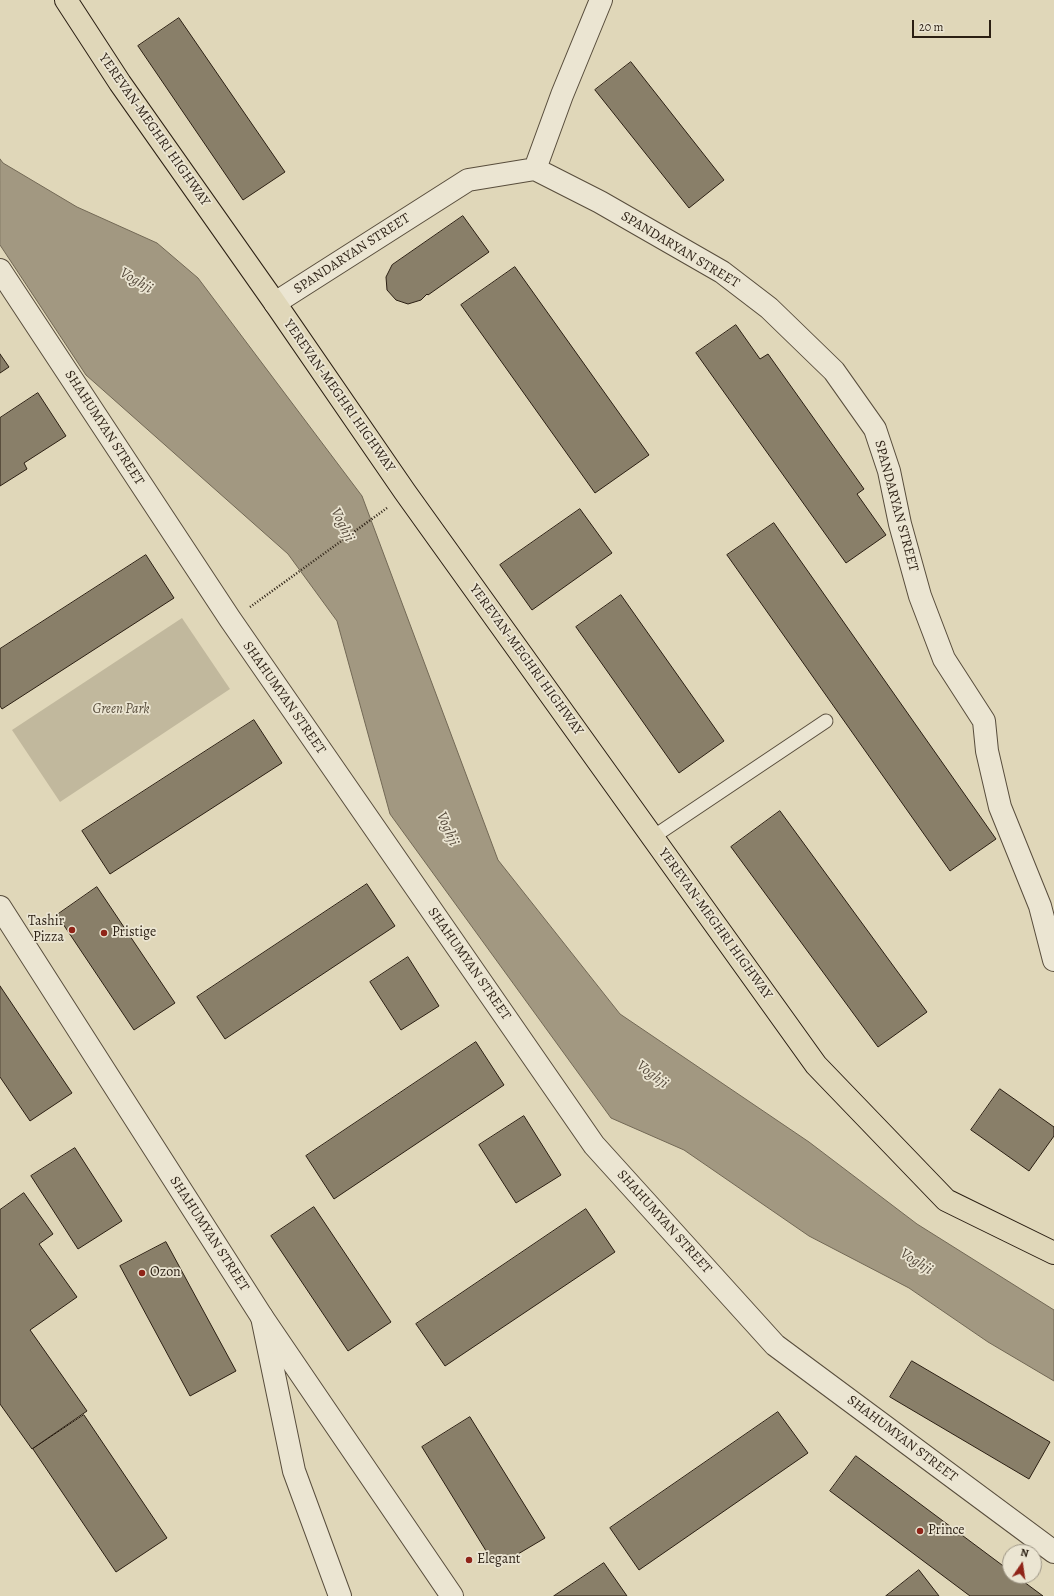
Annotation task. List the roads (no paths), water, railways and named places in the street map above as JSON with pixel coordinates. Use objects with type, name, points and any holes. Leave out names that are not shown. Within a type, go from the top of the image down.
[{"type":"highway","name":"YEREVAN-MEGHRI HIGHWAY","points":[[66,0],[120,83],[275,303],[405,492],[816,1065],[946,1200],[1054,1253]]},
{"type":"street","points":[[535,169],[562,95],[601,0]]},
{"type":"street","name":"SPANDARYAN STREET","points":[[275,303],[468,180],[535,169],[600,202],[722,272],[769,308],[834,370],[874,429],[889,471],[900,524],[920,596],[944,659],[984,721],[988,752],[1000,807],[1040,906],[1054,960]]},
{"type":"street","name":"SHAHUMYAN STREET","points":[[0,270],[230,619],[594,1145],[775,1345],[1054,1552]]},
{"type":"street","name":"SHAHUMYAN STREET","points":[[0,907],[262,1317],[294,1471],[340,1596]]},
{"type":"street","points":[[262,1317],[452,1596]]},
{"type":"lane","points":[[653,837],[826,721]]},
{"type":"water","name":"Voghji","points":[[0,159],[3,163],[77,207],[157,243],[198,278],[362,496],[498,860],[620,1014],[809,1142],[917,1224],[1054,1310],[1054,1381],[988,1342],[909,1288],[809,1236],[684,1150],[611,1118],[390,814],[337,621],[288,554],[86,375],[0,245]]},
{"type":"place","name":"Tashir Pizza","points":[[72,930]]},
{"type":"place","name":"Pristige","points":[[104,933]]},
{"type":"place","name":"Ozon","points":[[142,1273]]},
{"type":"place","name":"Prince","points":[[920,1531]]},
{"type":"place","name":"Elegant","points":[[469,1560]]},
{"type":"park label","name":"Green Park","points":[[121,710]]}]
